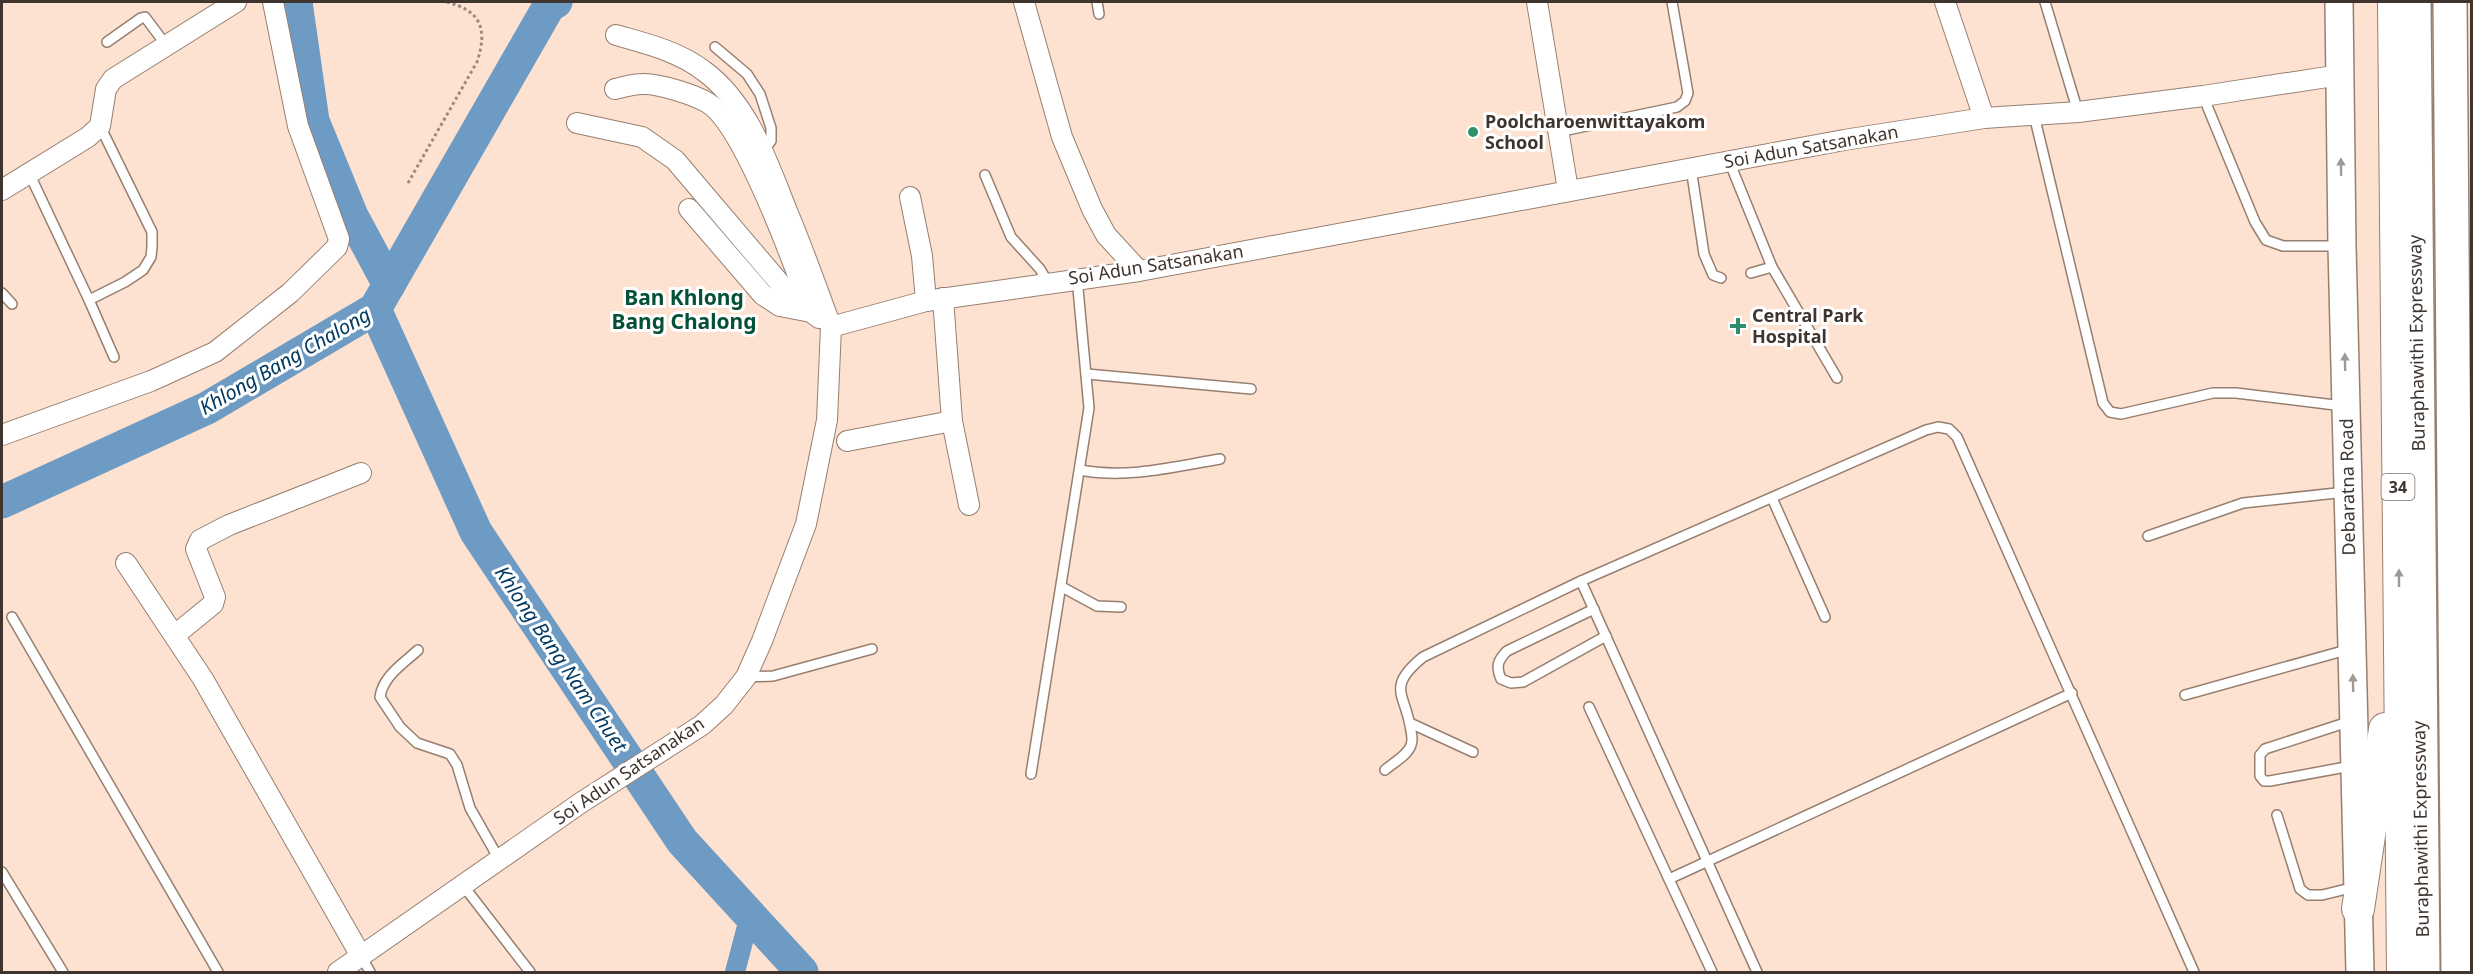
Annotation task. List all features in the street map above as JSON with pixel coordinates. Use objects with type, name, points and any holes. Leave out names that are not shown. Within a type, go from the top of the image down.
[{"type":"highway","name":"34","points":[[2394,2],[2403,972]]},
{"type":"highway","name":"Buraphawithi Expressway","points":[[2414,2],[2423,972]]},
{"type":"highway","name":"Buraphawithi Expressway","points":[[2450,2],[2458,972]]},
{"type":"highway","points":[[2460,2],[2468,972]]},
{"type":"highway","points":[[2463,458],[2472,498]]},
{"type":"highway","points":[[2358,898],[2399,629]]},
{"type":"main road","name":"Debaratna Road","points":[[2339,2],[2342,246],[2358,898],[2357,972]]},
{"type":"street","points":[[2,190],[88,137],[100,126],[106,89],[113,79],[236,2]]},
{"type":"street","points":[[2,435],[151,381],[215,352],[290,293],[337,247],[339,239],[298,126],[273,2]]},
{"type":"street","points":[[1024,2],[1062,137],[1092,209],[1106,235],[1139,271]]},
{"type":"street","points":[[1537,2],[1568,190]]},
{"type":"street","points":[[1945,2],[1984,118]]},
{"type":"street","points":[[616,35],[674,51],[705,71],[726,90],[752,130],[762,152],[809,265],[831,327]]},
{"type":"street","name":"Soi Adun Satsanakan","points":[[338,972],[365,964],[462,885],[582,802],[702,725],[724,705],[746,677],[806,524],[827,420],[831,327],[934,300],[1139,271],[1844,140],[1984,118],[2078,112],[2340,75]]},
{"type":"street","points":[[615,89],[644,83],[660,86],[709,103],[722,117],[740,141],[811,312]]},
{"type":"street","points":[[577,123],[642,137],[675,160],[783,287],[788,291],[804,291]]},
{"type":"street","points":[[910,197],[934,300],[952,421],[969,506]]},
{"type":"street","points":[[689,209],[763,295],[780,306],[811,312],[831,327]]},
{"type":"street","points":[[847,441],[952,421]]},
{"type":"street","points":[[175,635],[213,604],[215,597],[196,549],[200,540],[229,525],[361,473]]},
{"type":"street","points":[[126,563],[203,679],[365,964]]},
{"type":"lane","points":[[1097,2],[1099,14]]},
{"type":"lane","points":[[1558,132],[1677,107],[1685,101],[1688,93],[1672,2]]},
{"type":"lane","points":[[2045,2],[2078,112]]},
{"type":"lane","points":[[107,42],[145,17],[166,45]]},
{"type":"lane","points":[[716,47],[747,74],[759,94],[771,128],[771,141],[762,152]]},
{"type":"lane","points":[[2203,96],[2255,222],[2266,240],[2283,246],[2342,246]]},
{"type":"lane","points":[[2034,115],[2103,403],[2110,412],[2121,414],[2212,393],[2236,393],[2346,406]]},
{"type":"lane","points":[[89,300],[143,270],[151,258],[152,247],[152,232],[100,126]]},
{"type":"lane","points":[[1729,161],[1772,267],[1837,378]]},
{"type":"lane","points":[[1690,168],[1704,254],[1713,274],[1721,278]]},
{"type":"lane","points":[[29,173],[114,357]]},
{"type":"lane","points":[[985,175],[1011,237],[1040,269],[1048,283]]},
{"type":"lane","points":[[1751,273],[1772,267]]},
{"type":"lane","points":[[1031,774],[1089,408],[1077,278]]},
{"type":"lane","points":[[2,293],[12,304]]},
{"type":"lane","points":[[1087,374],[1251,389]]},
{"type":"lane","points":[[1385,770],[1411,746],[1410,723],[1402,704],[1400,690],[1403,677],[1409,668],[1423,657],[1581,581],[1926,430],[1938,427],[1949,429],[1957,437],[2194,972]]},
{"type":"lane","points":[[1080,470],[1104,474],[1129,474],[1220,459]]},
{"type":"lane","points":[[2148,536],[2243,503],[2348,492]]},
{"type":"lane","points":[[1772,498],[1825,617]]},
{"type":"lane","points":[[1581,581],[1757,972]]},
{"type":"lane","points":[[1062,587],[1097,606],[1121,607]]},
{"type":"lane","points":[[1594,609],[1507,651],[1499,659],[1497,669],[1501,679],[1511,683],[1523,682],[1606,636]]},
{"type":"lane","points":[[12,617],[218,972]]},
{"type":"lane","points":[[2185,695],[2352,648]]},
{"type":"lane","points":[[746,677],[790,673],[872,649]]},
{"type":"lane","points":[[418,650],[389,676],[382,687],[380,697],[400,727],[417,743],[450,754],[457,765],[470,808],[499,859]]},
{"type":"lane","points":[[1669,879],[2072,693]]},
{"type":"lane","points":[[1589,707],[1712,972]]},
{"type":"lane","points":[[2354,721],[2265,749],[2260,755],[2260,776],[2270,782],[2355,766]]},
{"type":"lane","points":[[1410,723],[1473,752]]},
{"type":"lane","points":[[2277,815],[2300,889],[2308,895],[2358,898]]},
{"type":"lane","points":[[2,872],[63,972]]},
{"type":"lane","points":[[462,885],[530,972]]},
{"type":"path","points":[[408,183],[477,62],[483,44],[481,24],[463,6],[446,2]]},
{"type":"waterway","points":[[296,2],[313,121],[352,216],[389,285]]},
{"type":"waterway","name":"Khlong Bang Chalong","points":[[2,502],[207,408],[375,309],[549,6],[556,2]]},
{"type":"waterway","name":"Khlong Bang Nam Chuet","points":[[375,309],[476,532],[682,841],[802,972]]},
{"type":"waterway","points":[[735,972],[750,915]]},
{"type":"place","name":"Poolcharoenwittayakom School","points":[[1473,132]]},
{"type":"place","name":"Central Park Hospital","points":[[1738,326]]},
{"type":"district","name":"Ban Khlong Bang Chalong","points":[[684,310]]}]
